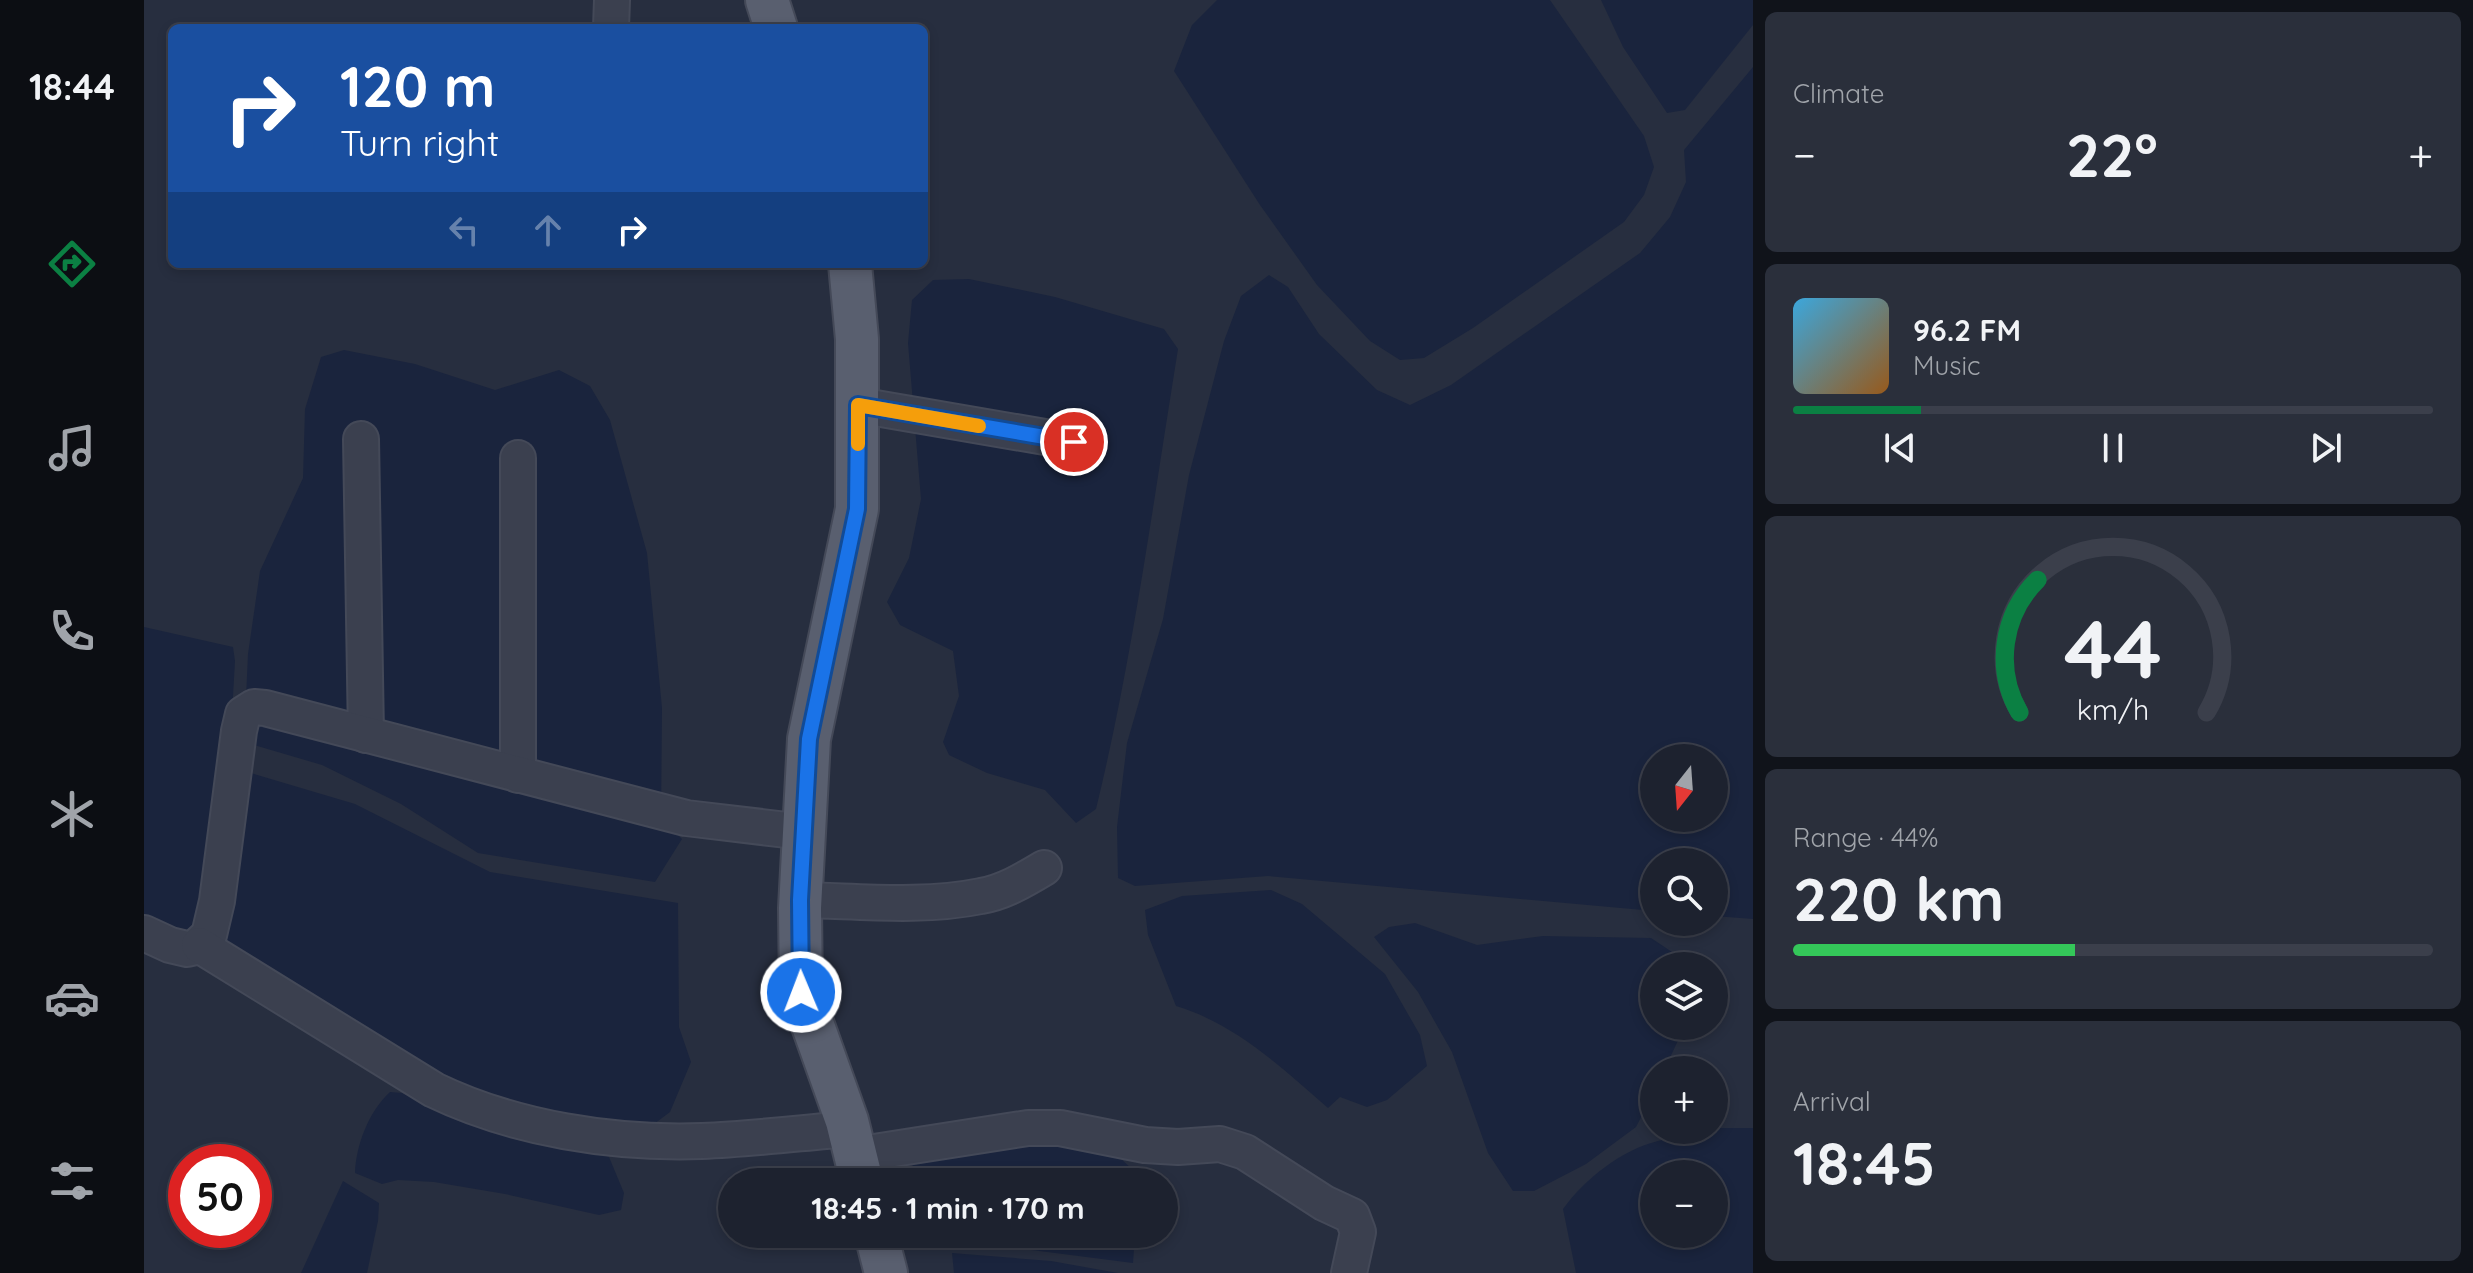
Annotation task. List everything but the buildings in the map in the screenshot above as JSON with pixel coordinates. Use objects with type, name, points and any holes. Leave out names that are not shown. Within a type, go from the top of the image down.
[{"type":"main road","points":[[767,0],[775,24]]},
{"type":"main road","points":[[850,268],[857,339],[857,509],[809,739],[800,900],[801,992],[855,1155]]},
{"type":"main road","points":[[880,1248],[886,1273]]},
{"type":"street","points":[[611,24],[612,0]]},
{"type":"street","points":[[858,405],[1074,442]]},
{"type":"street","points":[[361,439],[366,735]]},
{"type":"street","points":[[518,458],[518,775]]},
{"type":"street","points":[[144,933],[187,949],[199,945],[209,935],[217,901],[239,731],[243,714],[254,707],[686,818],[804,832]]},
{"type":"street","points":[[800,900],[928,901],[982,896],[1017,884],[1044,868]]},
{"type":"street","points":[[199,945],[434,1090],[457,1101],[541,1126],[616,1137],[855,1155],[1028,1128],[1060,1128],[1145,1145],[1178,1147],[1220,1144],[1257,1159],[1324,1203],[1352,1216],[1358,1232],[1349,1273]]},
{"type":"water","points":[[1217,0],[1550,0],[1644,136],[1654,167],[1644,195],[1624,222],[1473,328],[1424,358],[1400,360],[1370,341],[1317,285],[1260,205],[1174,71],[1192,25]]},
{"type":"water","points":[[1601,0],[1753,0],[1753,25],[1685,110],[1667,113],[1623,47]]},
{"type":"water","points":[[1753,67],[1753,919],[1728,917],[1728,848],[1640,848],[1640,910],[1268,876],[1135,886],[1118,878],[1117,827],[1127,743],[1163,619],[1189,475],[1224,341],[1241,296],[1269,275],[1288,287],[1319,334],[1377,390],[1410,405],[1451,385],[1640,253],[1670,217],[1686,182],[1684,150]]},
{"type":"water","points":[[969,279],[1055,297],[1164,329],[1178,349],[1142,580],[1109,752],[1096,809],[1076,823],[1045,790],[987,773],[949,755],[943,742],[959,696],[953,651],[900,625],[887,602],[909,558],[921,499],[908,343],[912,300],[933,280]]},
{"type":"water","points":[[344,350],[415,364],[495,390],[559,370],[590,386],[610,420],[647,553],[662,708],[661,818],[682,839],[655,882],[478,853],[401,804],[322,765],[244,742],[248,654],[260,571],[303,478],[305,409],[321,357]]},
{"type":"water","points":[[144,627],[233,647],[231,731],[203,940],[144,930]]},
{"type":"water","points":[[244,771],[355,804],[490,872],[678,903],[679,1027],[691,1062],[670,1112],[642,1133],[503,1115],[214,947]]},
{"type":"water","points":[[1271,890],[1302,904],[1385,974],[1420,1035],[1427,1066],[1387,1100],[1367,1107],[1340,1097],[1328,1108],[1276,1063],[1238,1036],[1219,1024],[1176,1006],[1148,935],[1145,910],[1182,896]]},
{"type":"water","points":[[1415,923],[1477,945],[1543,936],[1651,938],[1672,952],[1640,952],[1640,1040],[1678,1040],[1671,1056],[1640,1056],[1640,1119],[1636,1127],[1586,1164],[1534,1191],[1513,1191],[1488,1153],[1452,1052],[1418,992],[1374,937],[1389,927]]},
{"type":"water","points":[[390,1092],[402,1093],[463,1122],[517,1140],[595,1150],[609,1157],[624,1193],[621,1210],[599,1215],[434,1182],[398,1180],[382,1184],[355,1173],[365,1129]]},
{"type":"water","points":[[1728,1128],[1753,1128],[1753,1273],[1576,1273],[1563,1209],[1605,1167],[1644,1145],[1728,1144]]},
{"type":"water","points":[[1042,1138],[1120,1158],[1131,1168],[913,1168],[909,1153]]},
{"type":"water","points":[[343,1181],[379,1203],[367,1273],[301,1273]]},
{"type":"water","points":[[1016,1248],[1134,1248],[1133,1263]]},
{"type":"water","points":[[952,1253],[1051,1261],[1118,1273],[954,1273]]},
{"type":"slow traffic","points":[[858,444],[858,405],[979,426]]},
{"type":"route","points":[[801,992],[800,900],[809,739],[857,509],[858,405],[1074,442]]}]
